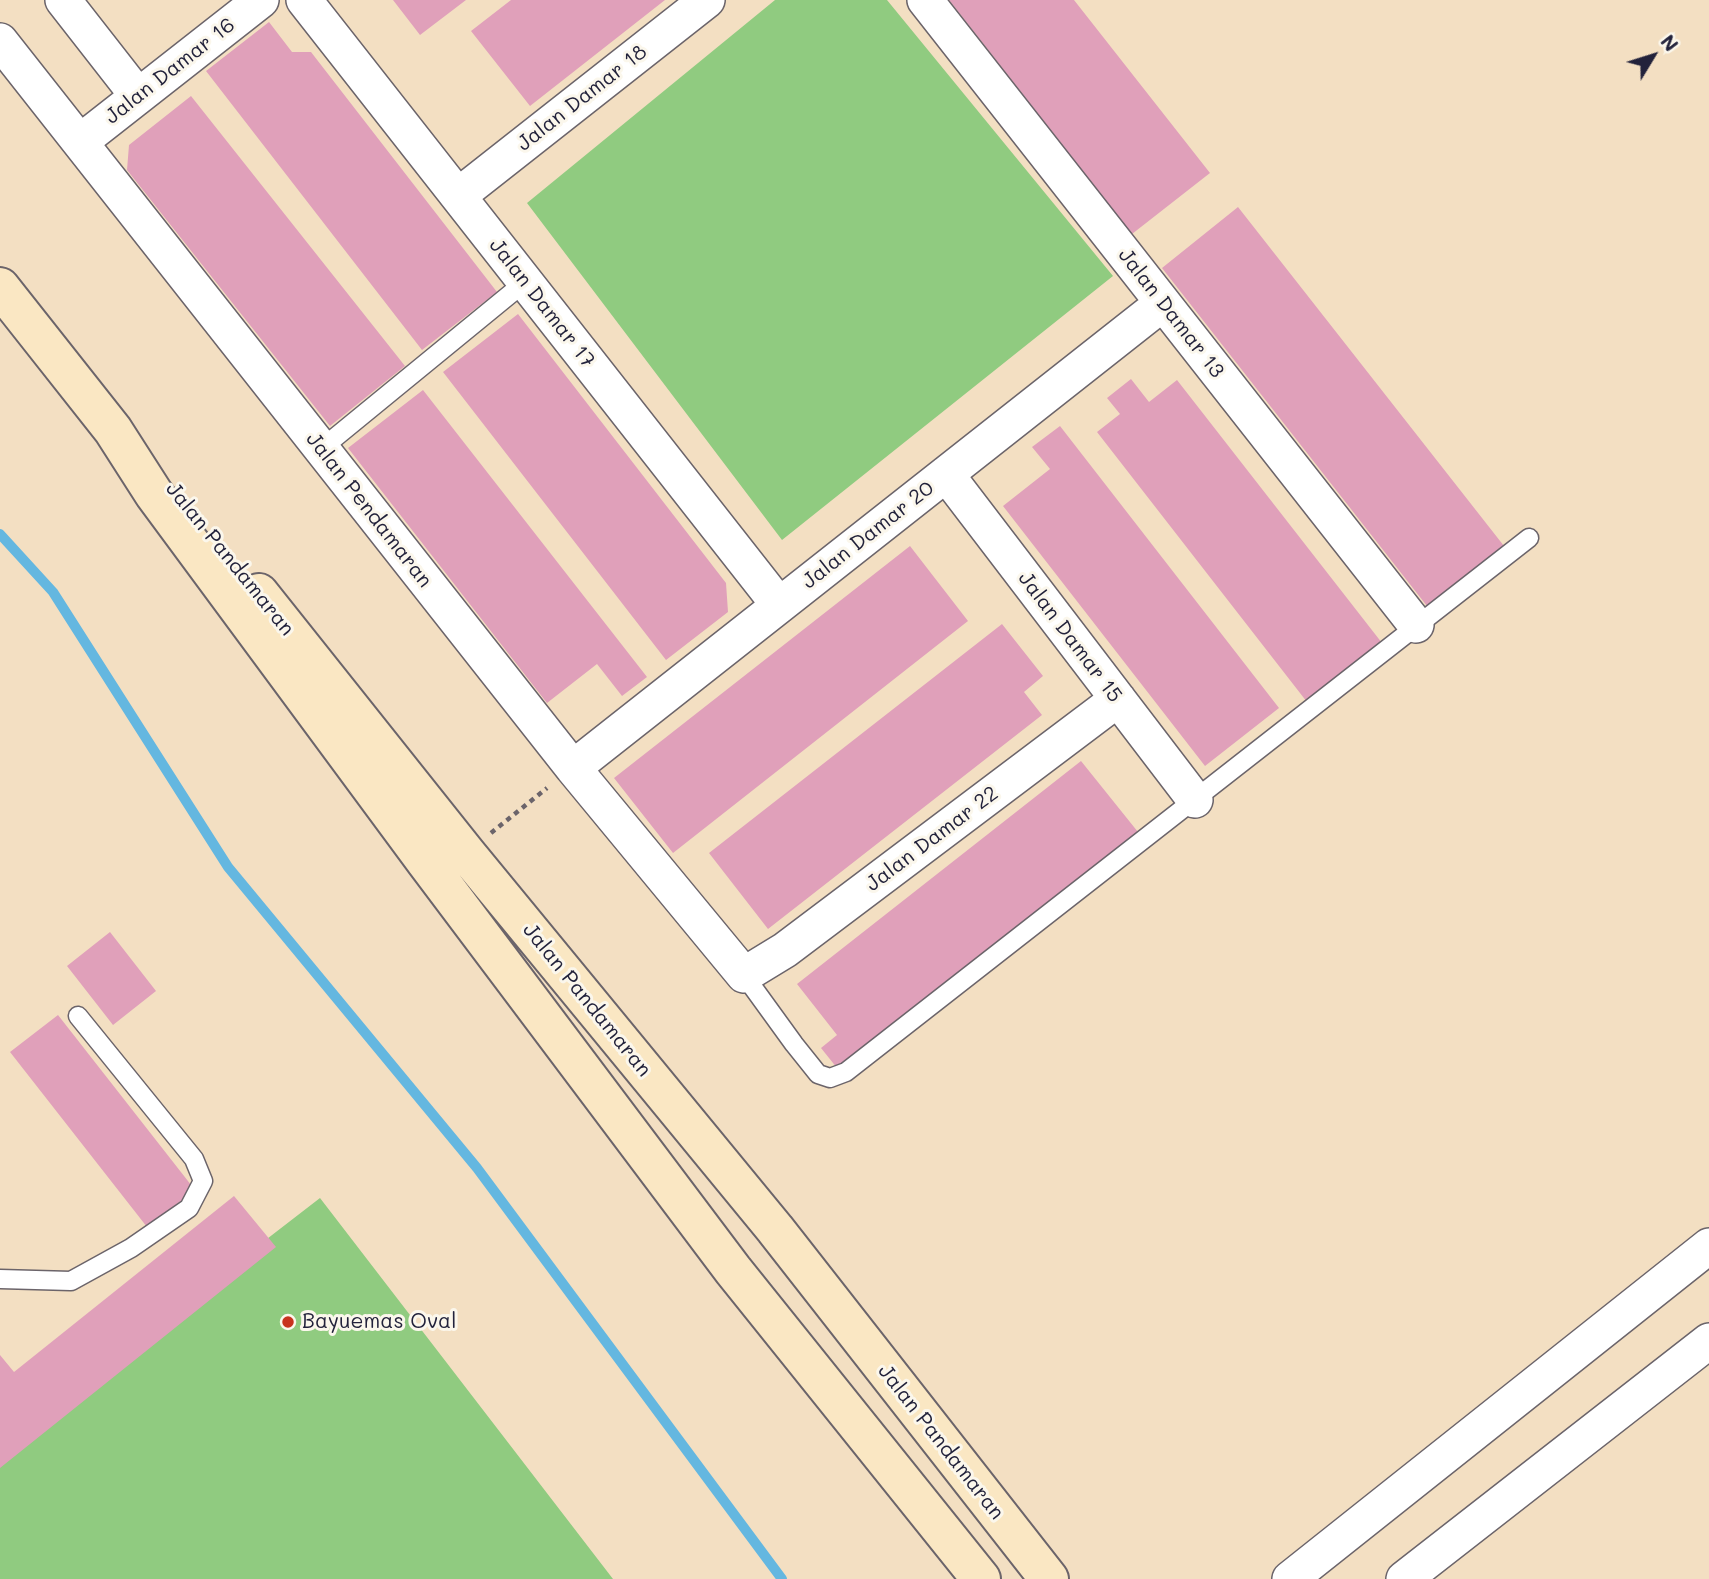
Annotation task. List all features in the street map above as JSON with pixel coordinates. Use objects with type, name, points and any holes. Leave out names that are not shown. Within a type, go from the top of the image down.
[{"type":"main road","name":"Jalan Pandamaran","points":[[0,287],[113,430],[154,494],[733,1270],[981,1579]]},
{"type":"main road","name":"Jalan Pandamaran","points":[[113,430],[170,482],[466,853],[775,1229],[1049,1578]]},
{"type":"street","points":[[63,0],[138,96]]},
{"type":"street","name":"Jalan Damar 17","points":[[304,0],[779,606]]},
{"type":"street","name":"Jalan Damar 18","points":[[458,196],[707,0]]},
{"type":"street","name":"Jalan Damar 13","points":[[925,0],[1416,625]]},
{"type":"street","name":"Jalan Damar 16","points":[[80,142],[254,2]]},
{"type":"street","name":"Jalan Pendamaran","points":[[0,41],[573,768],[744,975]]},
{"type":"street","name":"Jalan Damar 20","points":[[573,768],[1163,303]]},
{"type":"street","name":"Jalan Damar 15","points":[[946,474],[1195,800]]},
{"type":"street","name":"Jalan Damar 22","points":[[744,975],[785,950],[1118,699]]},
{"type":"street","points":[[1290,1579],[1709,1246]]},
{"type":"street","points":[[1404,1579],[1709,1341]]},
{"type":"lane","points":[[321,449],[525,282]]},
{"type":"lane","points":[[744,975],[818,1074],[830,1078],[846,1072],[1528,538]]},
{"type":"lane","points":[[0,1279],[71,1280],[131,1248],[189,1208],[203,1181],[194,1159],[78,1016]]},
{"type":"path","points":[[466,853],[573,768]]},
{"type":"green space","points":[[775,0],[887,0],[1113,276],[782,540],[527,203]]},
{"type":"green space","name":"Bayuemas Oval","points":[[320,1198],[613,1579],[0,1579],[0,1445]]},
{"type":"building","points":[[393,0],[466,0],[420,35]]},
{"type":"building","points":[[511,0],[665,0],[530,106],[471,31]]},
{"type":"building","points":[[949,0],[1074,0],[1210,173],[1132,234]]},
{"type":"building","points":[[269,22],[292,52],[311,52],[497,292],[422,350],[206,71]]},
{"type":"building","points":[[191,96],[405,366],[330,426],[127,170],[129,145]]},
{"type":"building","points":[[1238,207],[1504,546],[1427,606],[1162,268]]},
{"type":"building","points":[[518,314],[726,583],[728,612],[666,660],[443,372]]},
{"type":"building","points":[[1131,379],[1149,402],[1177,380],[1382,643],[1307,702],[1097,432],[1120,414],[1107,398]]},
{"type":"building","points":[[423,390],[647,677],[622,696],[597,664],[547,703],[348,448]]},
{"type":"building","points":[[1060,426],[1279,708],[1205,766],[1003,506],[1050,469],[1032,447]]},
{"type":"building","points":[[910,546],[968,621],[673,853],[614,778]]},
{"type":"building","points":[[1002,624],[1043,676],[1024,692],[1042,715],[768,929],[709,853]]},
{"type":"building","points":[[1081,761],[1138,832],[837,1068],[821,1048],[837,1035],[797,984]]},
{"type":"building","points":[[110,932],[156,991],[113,1025],[67,966]]},
{"type":"building","points":[[58,1015],[195,1190],[147,1227],[10,1052]]},
{"type":"building","points":[[234,1196],[276,1247],[0,1468],[0,1355],[14,1372]]},
{"type":"waterway","points":[[0,534],[53,592],[228,867],[477,1168],[782,1579]]},
{"type":"place","name":"Bayuemas Oval","points":[[288,1322]]}]
